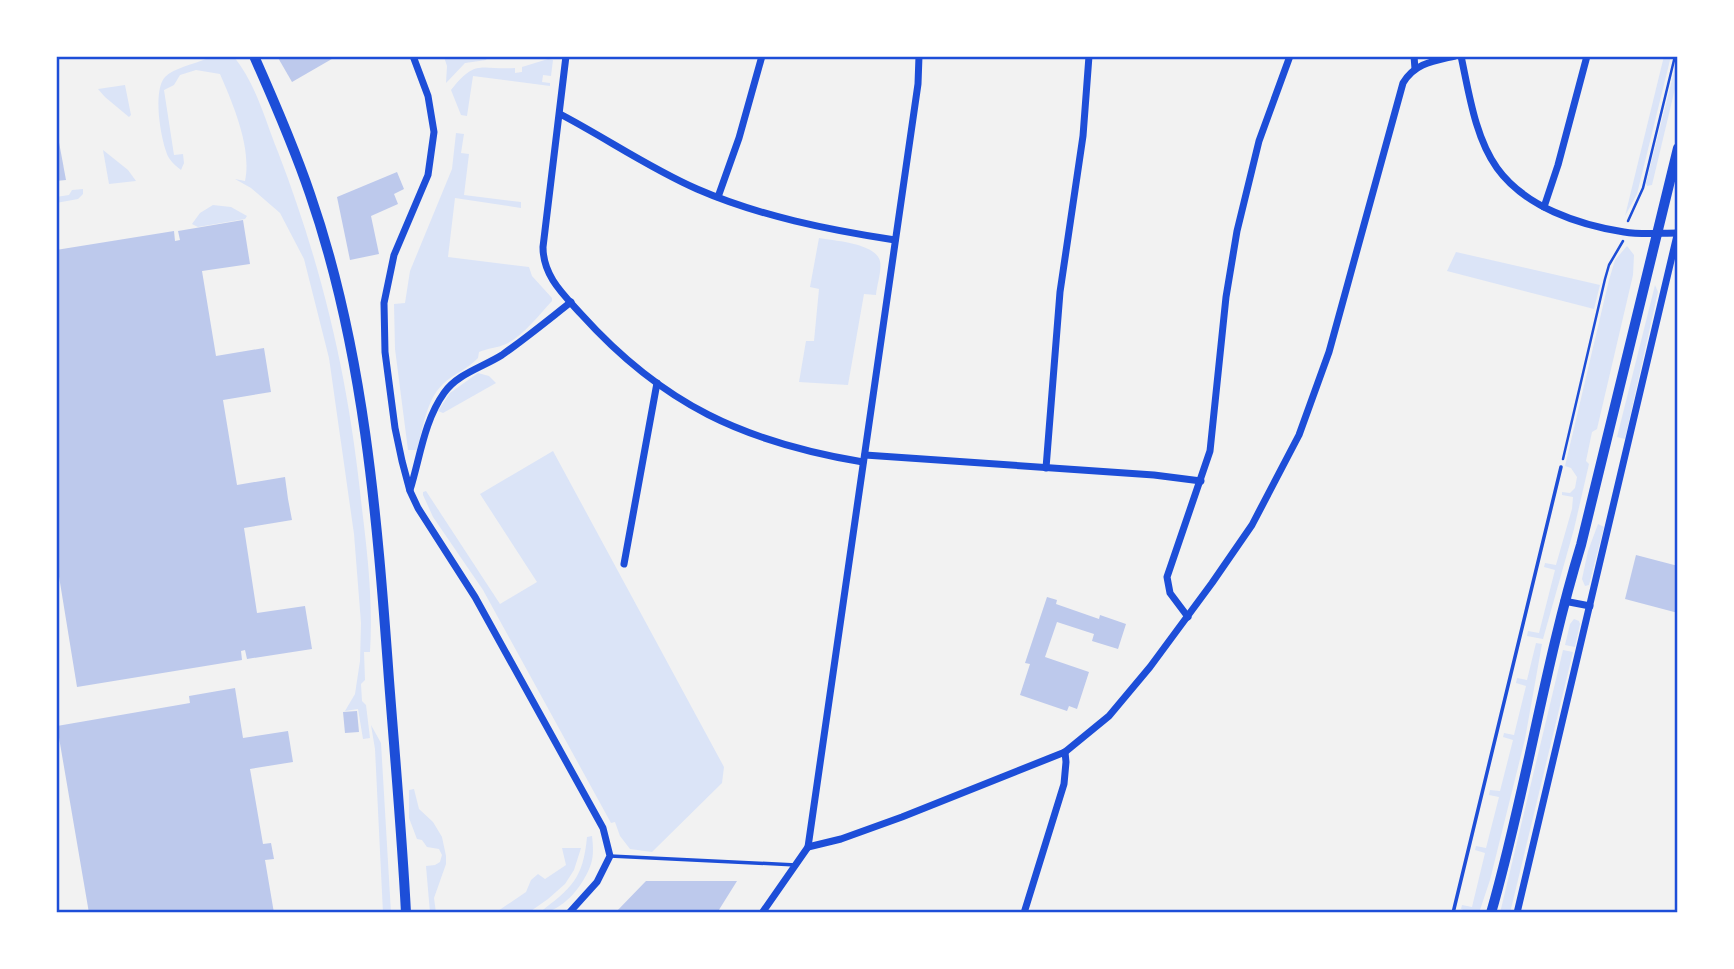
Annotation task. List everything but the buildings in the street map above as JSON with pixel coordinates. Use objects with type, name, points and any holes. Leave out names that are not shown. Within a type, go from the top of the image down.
[{"type":"main road","points":[[254,56],[277,107],[310,195],[335,280],[357,377],[372,478],[383,597],[406,913]]},
{"type":"main road","points":[[1491,913],[1535,737],[1564,601],[1581,545],[1678,148]]},
{"type":"street","points":[[413,56],[432,115],[433,147],[422,191],[390,267],[383,320],[395,428],[410,491],[418,508],[475,597],[603,828],[610,856],[597,882],[569,913]]},
{"type":"street","points":[[566,56],[543,259],[551,278],[570,302],[614,348],[691,407],[747,433],[791,448],[864,459],[1154,475],[1201,481]]},
{"type":"street","points":[[718,197],[762,56]]},
{"type":"street","points":[[762,913],[808,847],[918,84],[919,56]]},
{"type":"street","points":[[1046,468],[1060,292],[1083,136],[1089,56]]},
{"type":"street","points":[[1188,617],[1170,593],[1167,577],[1210,451],[1226,297],[1244,199],[1259,141],[1290,56]]},
{"type":"street","points":[[1414,56],[1415,69]]},
{"type":"street","points":[[808,847],[841,839],[902,817],[1065,752],[1109,716],[1188,617],[1252,525],[1298,435],[1329,352],[1403,83],[1415,69],[1455,56]]},
{"type":"street","points":[[1461,56],[1481,135],[1496,167],[1516,188],[1544,207],[1571,219],[1626,232],[1678,232],[1517,913]]},
{"type":"street","points":[[1544,207],[1587,56]]},
{"type":"street","points":[[560,114],[648,165],[718,197],[812,224],[895,240]]},
{"type":"street","points":[[410,491],[427,427],[446,391],[459,378],[492,361],[570,302]]},
{"type":"street","points":[[624,564],[657,383]]},
{"type":"street","points":[[1564,601],[1590,606]]},
{"type":"street","points":[[1024,913],[1061,796],[1066,773],[1065,752]]},
{"type":"lane","points":[[1453,913],[1561,467]]},
{"type":"lane","points":[[610,856],[796,865]]},
{"type":"path","points":[[1561,467],[1605,279],[1643,188],[1675,56]]},
{"type":"shaded area","points":[[205,56],[233,56],[254,90],[309,240],[332,328],[350,416],[368,563],[370,652],[364,652],[365,680],[361,684],[370,738],[363,739],[358,709],[345,711],[355,694],[360,661],[361,623],[354,534],[329,358],[304,259],[280,213],[251,188],[235,179],[245,181],[244,141],[220,74],[196,70],[180,75],[174,85],[164,90],[174,155],[183,154],[184,163],[181,170],[169,158],[163,141],[158,105],[161,84],[169,74],[206,59]]},
{"type":"shaded area","points":[[488,56],[486,60],[465,63],[446,83],[447,66],[444,57]]},
{"type":"shaded area","points":[[1664,56],[1671,56],[1637,194],[1625,216]]},
{"type":"shaded area","points":[[1678,56],[1678,76],[1652,185],[1647,186],[1646,183]]},
{"type":"shaded area","points":[[553,60],[551,76],[543,75],[542,82],[550,83],[550,86],[473,76],[467,116],[461,115],[451,90],[467,73],[486,67],[515,68],[515,73],[522,72],[522,67]]},
{"type":"shaded area","points":[[125,85],[131,115],[129,117],[98,89]]},
{"type":"shaded area","points":[[456,133],[464,134],[461,153],[469,154],[464,195],[521,202],[521,208],[455,198],[448,257],[529,267],[532,276],[552,301],[519,336],[506,344],[479,352],[474,362],[443,384],[429,406],[417,450],[408,450],[395,349],[394,304],[405,303],[410,271],[452,169]]},
{"type":"shaded area","points":[[103,150],[128,170],[136,181],[109,184]]},
{"type":"shaded area","points":[[83,189],[83,194],[78,199],[56,203],[56,197],[69,195],[72,190]]},
{"type":"shaded area","points":[[213,205],[231,207],[247,216],[245,219],[198,227],[192,224],[200,213]]},
{"type":"shaded area","points":[[819,238],[871,250],[880,261],[876,295],[864,294],[848,385],[799,382],[806,341],[814,341],[819,289],[810,287]]},
{"type":"shaded area","points":[[1627,246],[1634,255],[1633,275],[1597,429],[1592,432],[1586,461],[1589,464],[1574,529],[1543,639],[1527,636],[1528,631],[1539,633],[1555,570],[1544,567],[1545,563],[1556,565],[1572,509],[1573,497],[1562,495],[1562,492],[1570,493],[1575,488],[1577,477],[1571,468],[1565,466],[1609,280],[1615,260]]},
{"type":"shaded area","points":[[1456,252],[1600,285],[1594,309],[1447,271]]},
{"type":"shaded area","points":[[1655,285],[1658,292],[1625,439],[1617,437]]},
{"type":"shaded area","points":[[478,373],[489,376],[496,383],[443,413],[438,411],[450,393]]},
{"type":"shaded area","points":[[553,451],[724,767],[722,783],[652,852],[630,849],[620,836],[615,822],[611,823],[483,590],[433,517],[423,495],[426,491],[500,604],[537,582],[480,494]]},
{"type":"shaded area","points":[[1598,524],[1604,527],[1589,585],[1585,586],[1582,579]]},
{"type":"shaded area","points":[[1574,619],[1580,624],[1575,647],[1565,645],[1570,624]]},
{"type":"shaded area","points":[[1536,643],[1542,644],[1525,739],[1490,880],[1479,913],[1470,913],[1461,909],[1462,905],[1472,907],[1485,853],[1475,850],[1476,846],[1486,848],[1499,797],[1489,795],[1490,790],[1500,791],[1513,740],[1503,737],[1504,733],[1514,735],[1526,686],[1516,683],[1517,678],[1527,680]]},
{"type":"shaded area","points":[[1563,650],[1573,652],[1510,913],[1500,913]]},
{"type":"shaded area","points":[[371,725],[381,743],[391,913],[383,913],[375,749]]},
{"type":"shaded area","points":[[414,789],[419,809],[433,822],[442,837],[446,856],[446,864],[434,898],[436,913],[430,913],[426,866],[440,862],[442,855],[439,849],[427,847],[422,840],[417,839],[409,818],[409,790]]},
{"type":"shaded area","points":[[592,836],[592,861],[578,889],[556,908],[539,913],[574,882],[582,864],[587,837]]},
{"type":"shaded area","points":[[562,848],[581,848],[574,870],[565,884],[528,913],[495,913],[526,892],[531,880],[538,874],[545,879],[566,865]]}]
